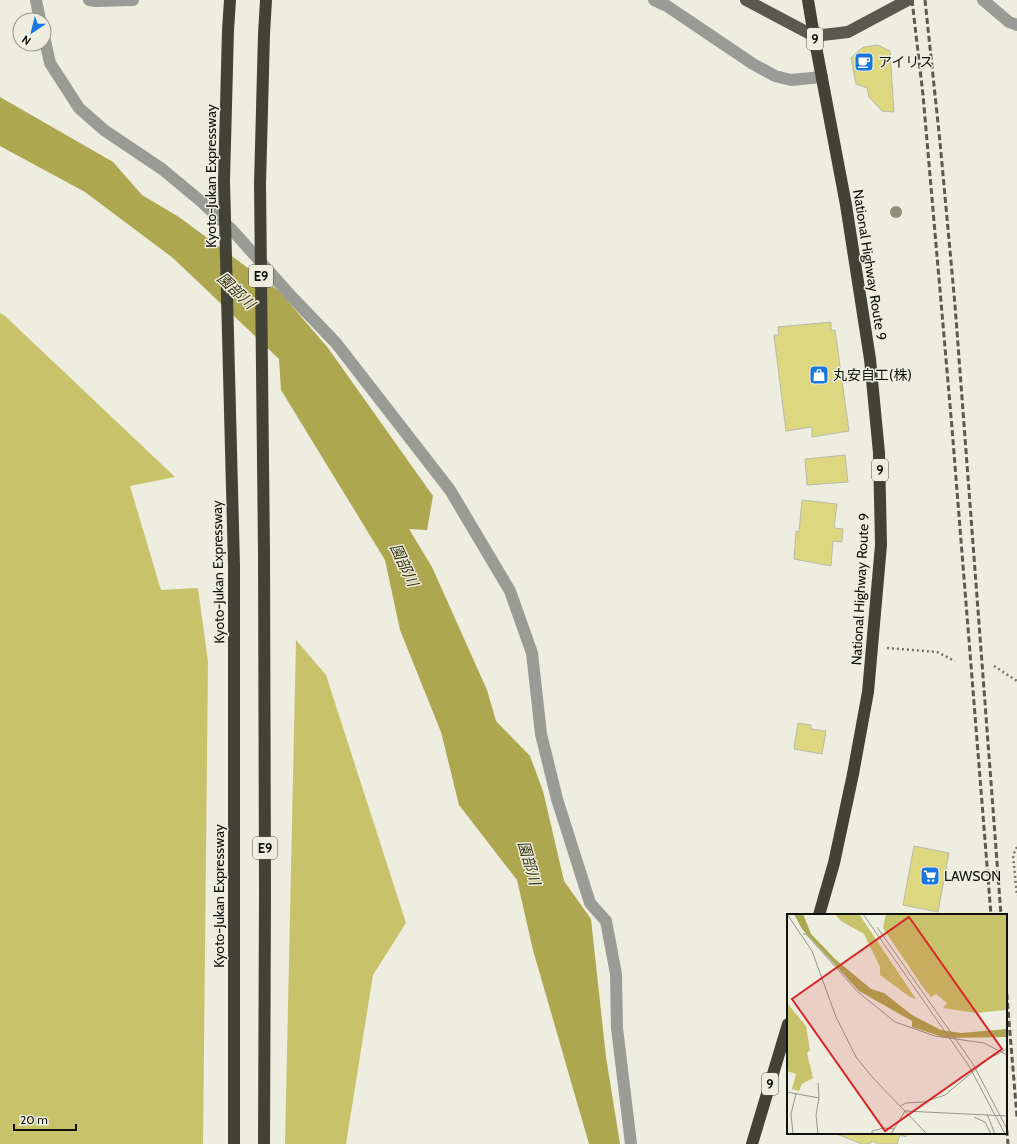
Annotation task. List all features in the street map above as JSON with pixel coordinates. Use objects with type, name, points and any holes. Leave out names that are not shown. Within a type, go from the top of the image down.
[{"type":"highway","name":"Kyoto-Jukan Expressway","points":[[230,0],[224,181],[234,565],[234,1144]]},
{"type":"highway","name":"E9","points":[[264,1144],[264,553],[260,184],[266,0]]},
{"type":"highway","name":"National Highway Route 9","points":[[808,0],[846,205],[870,359],[879,453],[881,545],[868,692],[853,774],[834,863],[819,914]]},
{"type":"highway","name":"9","points":[[752,1144],[787,1027]]},
{"type":"main road","points":[[746,0],[814,36],[848,32],[908,0]]},
{"type":"street","points":[[36,0],[38,12]]},
{"type":"street","points":[[89,0],[133,0]]},
{"type":"street","points":[[654,0],[667,6],[753,64],[775,76],[791,80],[822,77]]},
{"type":"street","points":[[983,0],[1009,22],[1017,25]]},
{"type":"street","points":[[47,52],[50,64],[79,108],[104,130],[162,169],[203,203],[233,231],[291,296],[336,343],[450,490],[510,591],[532,653],[541,734],[557,799],[590,903],[606,921],[616,974],[617,1028],[631,1144]]},
{"type":"path","points":[[872,647],[937,652],[955,661]]},
{"type":"path","points":[[994,666],[1017,681]]},
{"type":"path","points":[[1017,847],[1013,855],[1017,896]]},
{"type":"shaded area","points":[[0,313],[5,316],[175,477],[130,486],[161,590],[198,588],[208,662],[203,1144],[0,1144]]},
{"type":"shaded area","points":[[296,640],[326,675],[406,923],[373,975],[346,1144],[285,1144]]},
{"type":"water","name":"園部川","points":[[0,97],[113,162],[142,195],[179,217],[279,291],[328,348],[433,496],[427,530],[409,529],[432,567],[487,690],[496,721],[530,756],[543,791],[564,881],[591,919],[606,1057],[620,1144],[589,1144],[533,950],[517,880],[459,805],[441,732],[400,630],[385,560],[281,390],[279,359],[173,258],[85,192],[0,146]]},
{"type":"building","points":[[878,45],[890,51],[894,112],[882,111],[869,97],[867,88],[856,84],[851,58],[863,47]]},
{"type":"building","points":[[831,322],[831,331],[835,330],[849,431],[812,437],[812,427],[786,431],[774,335],[779,335],[778,327]]},
{"type":"building","points":[[845,455],[848,482],[807,485],[805,459]]},
{"type":"building","points":[[802,500],[837,504],[834,528],[843,529],[842,542],[833,541],[831,566],[794,559],[796,531],[799,532]]},
{"type":"building","points":[[798,723],[811,725],[811,729],[826,731],[822,754],[794,749]]},
{"type":"building","points":[[914,846],[949,853],[938,912],[903,905]]},
{"type":"building","points":[[837,1134],[907,1134],[906,1137],[900,1135],[897,1144],[879,1144],[872,1141],[870,1144],[862,1144]]},
{"type":"railway","points":[[912,0],[923,95],[952,428],[991,914]]},
{"type":"railway","points":[[925,0],[955,305],[1001,914]]},
{"type":"railway","points":[[1007,997],[1017,1117]]},
{"type":"railway","points":[[1007,1132],[1008,1144]]},
{"type":"place","name":"アイリス","points":[[864,62]]},
{"type":"place","name":"丸安自工(株)","points":[[819,375]]},
{"type":"place","name":"LAWSON","points":[[930,876]]}]
